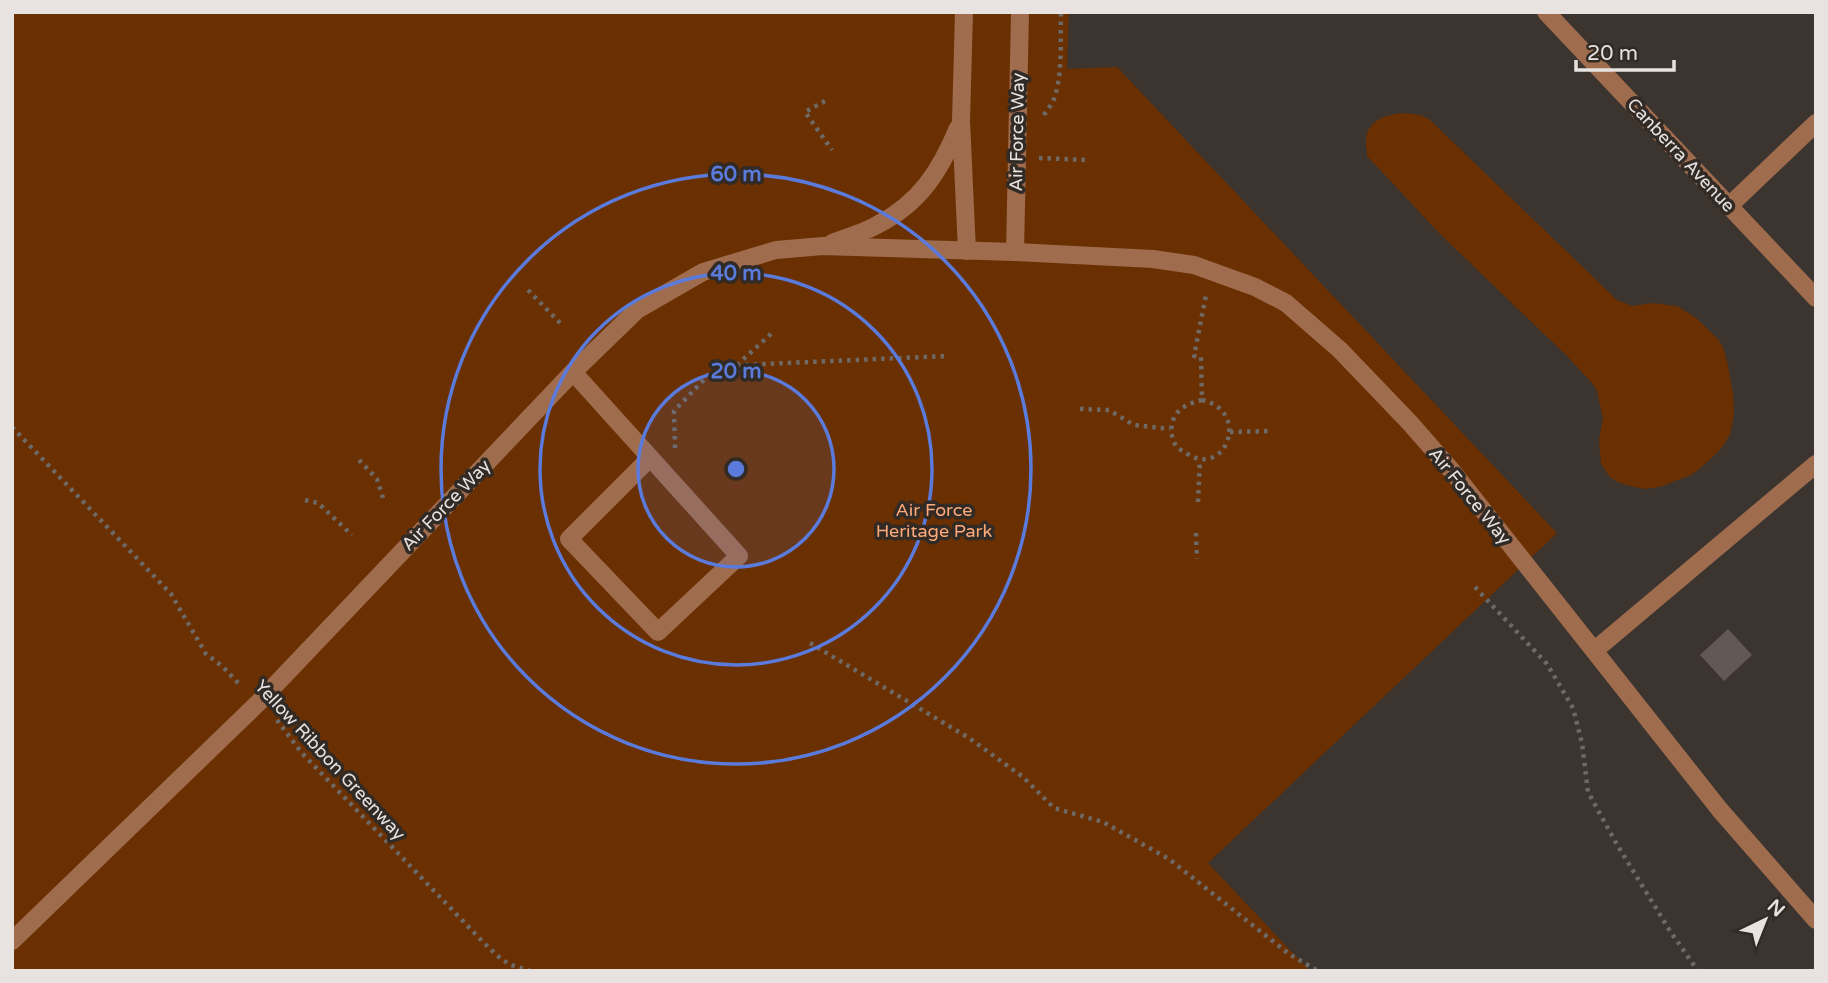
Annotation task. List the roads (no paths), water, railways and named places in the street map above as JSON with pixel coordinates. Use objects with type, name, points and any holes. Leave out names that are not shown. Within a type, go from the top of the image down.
[{"type":"street","points":[[964,12],[961,121],[967,251]]},
{"type":"street","name":"Air Force Way","points":[[1015,252],[1020,12]]},
{"type":"street","name":"Canberra Avenue","points":[[1546,12],[1816,298]]},
{"type":"street","points":[[823,246],[875,226],[899,212],[939,170],[961,121]]},
{"type":"street","points":[[1729,206],[1816,123]]},
{"type":"street","name":"Air Force Way","points":[[12,941],[258,703],[573,372],[636,310],[703,272],[775,250],[823,246],[1153,259],[1194,265],[1255,287],[1286,303],[1340,350],[1452,471],[1720,810],[1816,919]]},
{"type":"street","points":[[573,372],[738,556],[657,632],[569,539],[650,458]]},
{"type":"street","points":[[1595,650],[1816,464]]},
{"type":"park label","name":"Air Force Heritage Park","points":[[934,520]]}]
